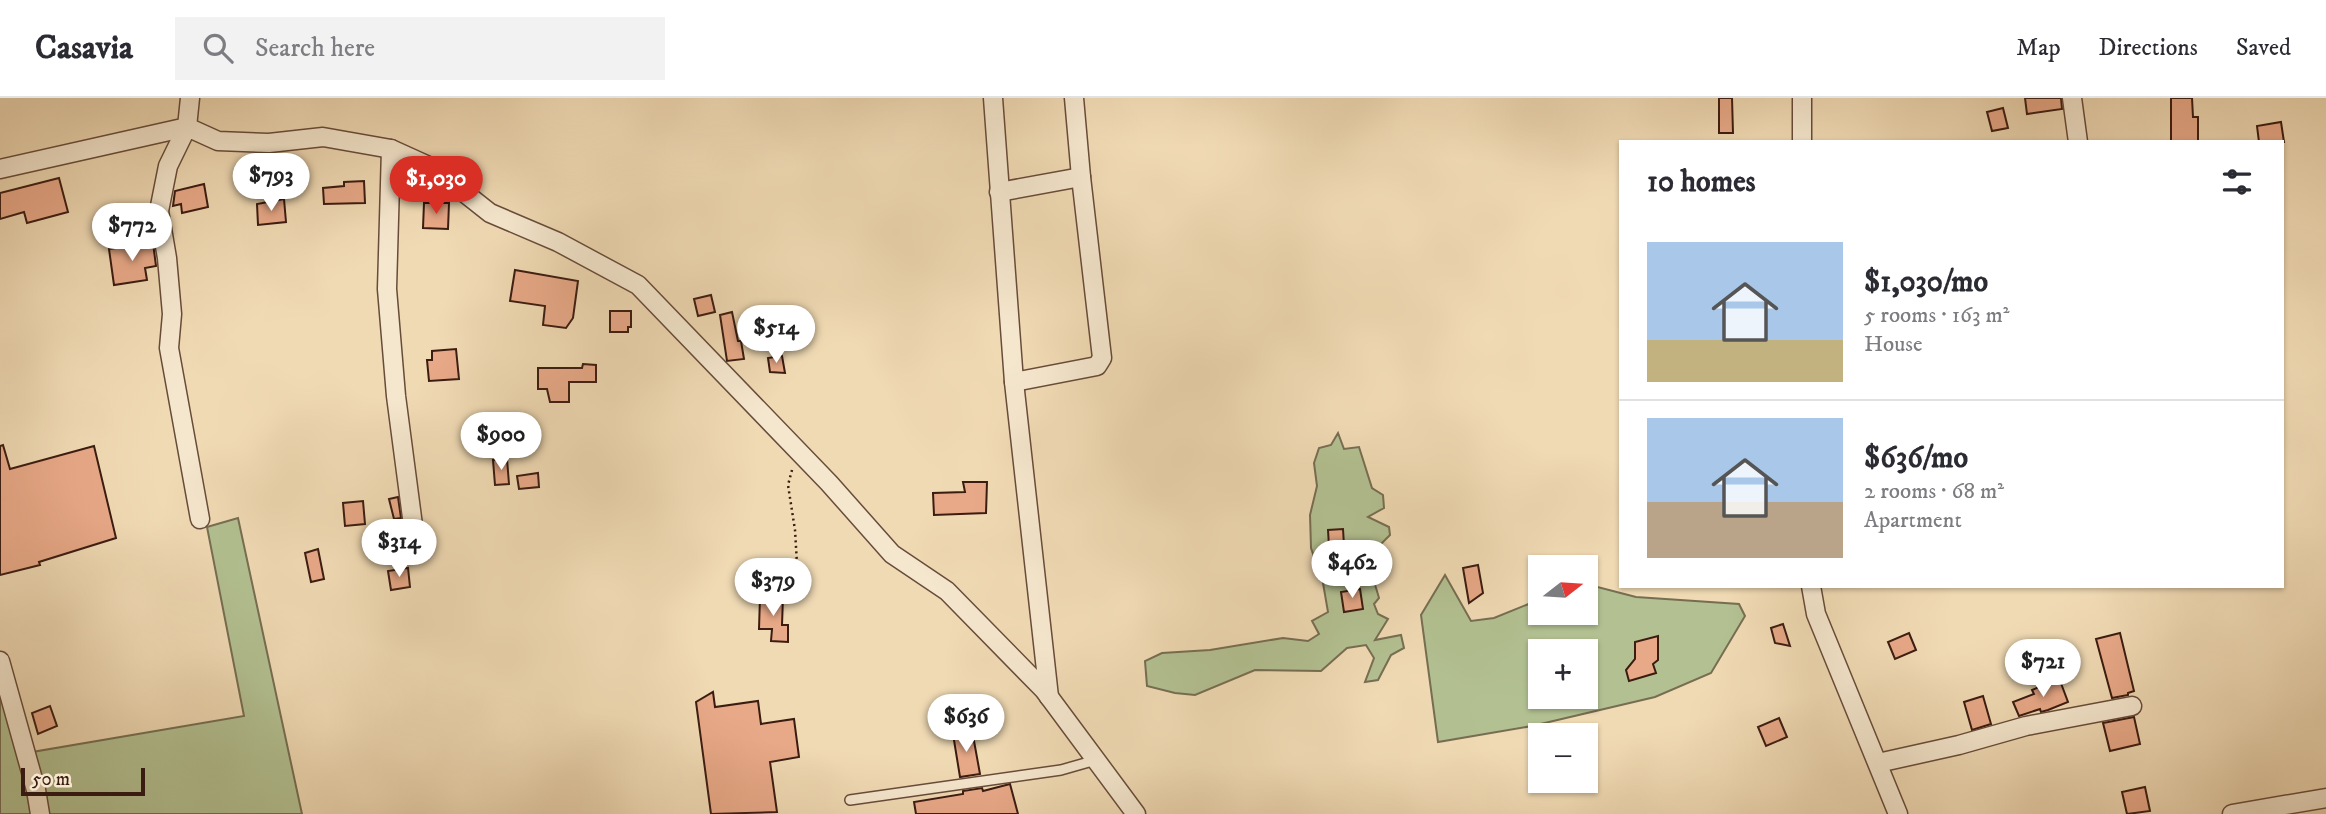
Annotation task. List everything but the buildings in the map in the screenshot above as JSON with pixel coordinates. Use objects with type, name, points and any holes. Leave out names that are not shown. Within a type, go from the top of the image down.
[{"type":"street","points":[[190,98],[187,127],[168,166],[159,211],[172,314],[169,348],[200,519]]},
{"type":"street","points":[[993,98],[1014,382],[1049,697]]},
{"type":"street","points":[[1014,382],[1097,366],[1102,361],[1074,98]]},
{"type":"street","points":[[1801,98],[1802,140]]},
{"type":"street","points":[[2071,98],[2078,140]]},
{"type":"street","points":[[0,169],[187,127],[218,141],[269,143],[323,137],[391,149],[433,168],[489,213],[558,242],[638,285],[796,449],[892,554],[947,591],[1049,697],[1136,814]]},
{"type":"street","points":[[391,149],[387,289],[396,396],[416,548]]},
{"type":"street","points":[[999,192],[1081,177]]},
{"type":"street","points":[[1811,588],[1816,614],[1898,814]]},
{"type":"street","points":[[0,661],[33,778],[40,814]]},
{"type":"street","points":[[1878,763],[1948,748],[2026,726],[2132,706]]},
{"type":"street","points":[[2232,814],[2326,798]]},
{"type":"lane","points":[[850,800],[1061,770],[1096,760]]},
{"type":"path","points":[[796,449],[788,485],[795,530],[799,598]]},
{"type":"green space","points":[[1338,433],[1344,449],[1359,447],[1372,488],[1383,495],[1384,508],[1368,517],[1389,527],[1390,535],[1374,552],[1370,564],[1379,598],[1374,604],[1378,614],[1388,619],[1375,640],[1401,635],[1404,648],[1391,655],[1378,680],[1365,682],[1374,658],[1366,645],[1347,648],[1321,671],[1255,670],[1195,695],[1147,686],[1145,661],[1162,653],[1210,650],[1283,638],[1308,641],[1319,634],[1312,621],[1328,612],[1323,583],[1311,548],[1310,515],[1317,486],[1314,463],[1319,448],[1331,445]]},
{"type":"green space","points":[[238,518],[302,814],[0,814],[0,661],[26,753],[244,716],[207,527]]},
{"type":"green space","points":[[1445,575],[1471,621],[1494,618],[1528,604],[1528,625],[1598,625],[1598,587],[1636,597],[1739,604],[1745,616],[1711,673],[1655,697],[1545,723],[1528,723],[1528,727],[1438,742],[1421,615]]}]
